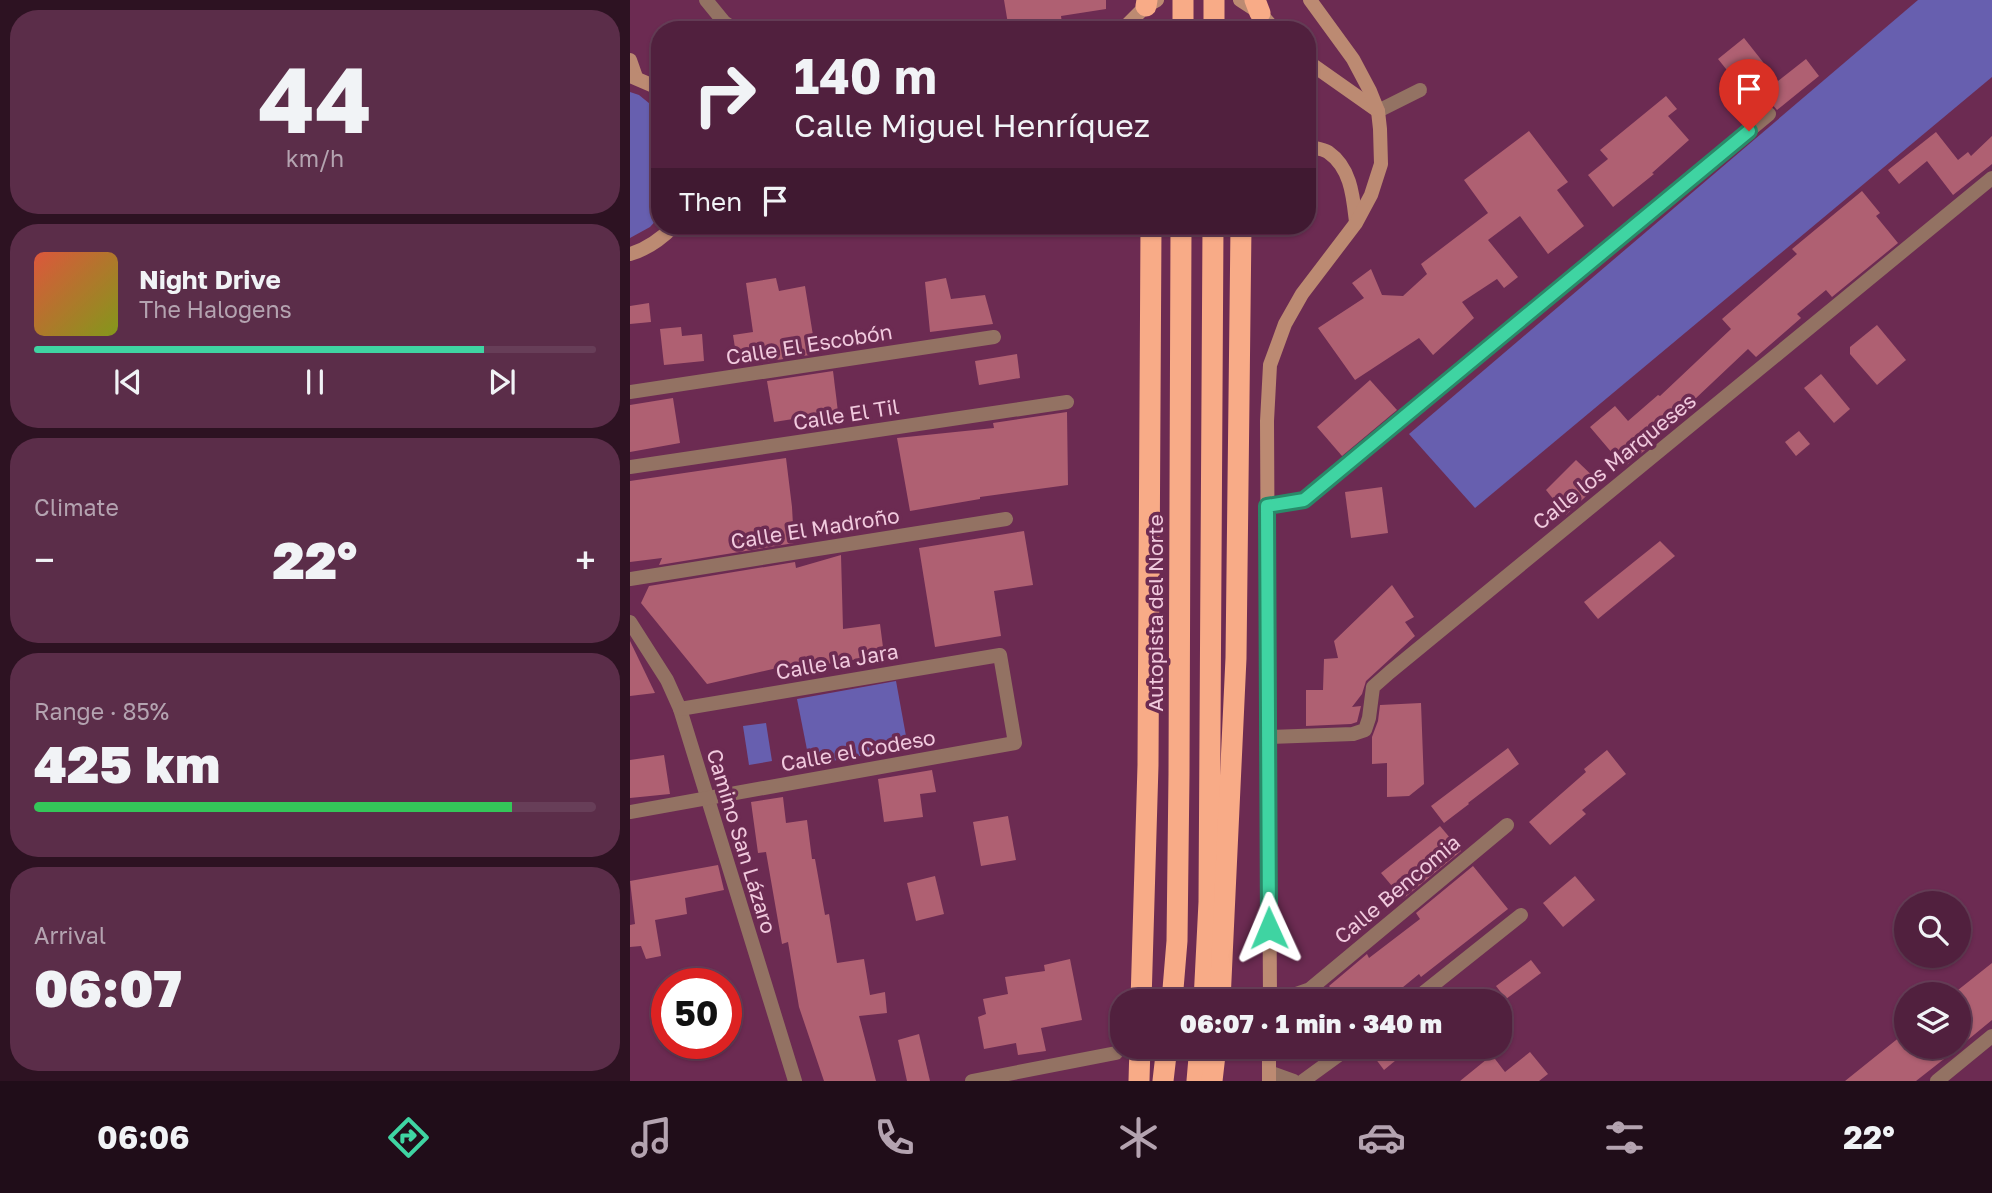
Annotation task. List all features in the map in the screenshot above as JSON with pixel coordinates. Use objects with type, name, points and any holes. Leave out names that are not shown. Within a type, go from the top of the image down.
[{"type":"highway","points":[[1182,21],[1183,0]]},
{"type":"highway","points":[[1214,0],[1214,21]]},
{"type":"highway","points":[[1141,989],[1148,765],[1151,235]]},
{"type":"highway","name":"Autopista del Norte","points":[[1173,989],[1177,941],[1179,802],[1181,235]]},
{"type":"highway","points":[[1205,989],[1209,902],[1213,235]]},
{"type":"highway","points":[[1221,989],[1236,658],[1241,235]]},
{"type":"highway","points":[[1139,1081],[1140,1059]]},
{"type":"highway","points":[[1163,1081],[1166,1059]]},
{"type":"highway","points":[[1197,1081],[1199,1059]]},
{"type":"highway","points":[[1212,1081],[1215,1059]]},
{"type":"main road","points":[[1240,0],[1257,6],[1268,21]]},
{"type":"main road","points":[[1270,989],[1267,421],[1270,365],[1285,324],[1302,294],[1356,222],[1371,195],[1381,164],[1378,111],[1367,83],[1310,0]]},
{"type":"main road","points":[[1131,21],[1150,2]]},
{"type":"main road","points":[[630,60],[633,77],[651,86]]},
{"type":"main road","points":[[1316,67],[1378,111]]},
{"type":"main road","points":[[1316,148],[1326,151],[1343,165],[1353,191],[1356,222]]},
{"type":"main road","points":[[630,254],[640,252],[665,235]]},
{"type":"main road","points":[[1269,1059],[1269,1077]]},
{"type":"street","points":[[706,0],[723,21]]},
{"type":"street","points":[[1378,111],[1420,90]]},
{"type":"street","points":[[1267,506],[1304,500],[1769,114]]},
{"type":"street","name":"Calle los Marqueses","points":[[1268,737],[1353,734],[1365,730],[1373,687],[1390,671],[1992,178]]},
{"type":"street","name":"Calle El Escobón","points":[[630,392],[994,337]]},
{"type":"street","name":"Calle El Til","points":[[630,467],[1068,402]]},
{"type":"street","name":"Calle El Madroño","points":[[630,579],[1006,519]]},
{"type":"street","name":"Camino San Lázaro","points":[[630,622],[667,680],[680,709],[795,1081]]},
{"type":"street","name":"Calle la Jara","points":[[680,709],[1000,655],[1015,743]]},
{"type":"street","name":"Calle el Codeso","points":[[630,812],[1015,743]]},
{"type":"street","name":"Calle Bencomia","points":[[1310,989],[1507,825]]},
{"type":"street","points":[[1428,989],[1521,915]]},
{"type":"street","points":[[1937,1081],[1992,1036]]},
{"type":"street","points":[[972,1081],[1110,1054]]},
{"type":"street","points":[[1303,1081],[1333,1059]]},
{"type":"street","points":[[1269,1077],[1294,1081]]},
{"type":"shaded area","points":[[1918,0],[1992,0],[1992,77],[1475,508],[1409,434]]},
{"type":"shaded area","points":[[630,92],[651,105],[651,226],[630,238]]},
{"type":"shaded area","points":[[896,681],[908,747],[810,765],[797,699]]},
{"type":"shaded area","points":[[766,723],[772,761],[749,765],[743,726]]},
{"type":"building","points":[[1004,0],[1106,0],[1106,9],[1061,16],[1062,21],[1008,21]]},
{"type":"building","points":[[1744,38],[1778,81],[1806,59],[1819,76],[1777,110],[1771,103],[1759,110],[1718,59]]},
{"type":"building","points":[[1666,96],[1677,109],[1668,116],[1689,140],[1652,173],[1654,174],[1613,207],[1588,175],[1608,159],[1600,150]]},
{"type":"building","points":[[1529,131],[1568,182],[1557,190],[1584,226],[1548,254],[1520,216],[1488,240],[1518,277],[1504,288],[1497,279],[1462,302],[1474,318],[1433,355],[1419,338],[1355,380],[1318,328],[1364,298],[1352,283],[1371,269],[1382,295],[1403,296],[1427,274],[1421,264],[1488,213],[1464,180]]},
{"type":"building","points":[[1936,132],[1958,160],[1968,152],[1971,156],[1992,136],[1992,164],[1953,195],[1927,161],[1899,184],[1888,170]]},
{"type":"building","points":[[1862,191],[1880,213],[1876,216],[1898,243],[1832,297],[1826,290],[1797,314],[1801,318],[1756,357],[1748,349],[1677,416],[1679,418],[1624,467],[1590,427],[1615,406],[1628,421],[1660,396],[1731,329],[1722,319],[1797,254],[1792,249]]},
{"type":"building","points":[[776,278],[779,291],[805,286],[816,354],[764,362],[763,357],[737,361],[733,335],[753,332],[746,283]]},
{"type":"building","points":[[946,278],[951,299],[985,295],[993,324],[930,332],[925,282]]},
{"type":"building","points":[[649,303],[651,322],[630,324],[630,306]]},
{"type":"building","points":[[1877,325],[1906,360],[1877,385],[1850,354],[1850,347]]},
{"type":"building","points":[[681,327],[682,336],[702,334],[704,361],[664,365],[660,329]]},
{"type":"building","points":[[1017,354],[1020,378],[979,385],[975,361]]},
{"type":"building","points":[[833,371],[838,412],[774,422],[767,381]]},
{"type":"building","points":[[1821,374],[1850,409],[1834,423],[1804,388]]},
{"type":"building","points":[[1370,380],[1397,410],[1342,456],[1317,427]]},
{"type":"building","points":[[673,398],[680,443],[630,452],[630,405]]},
{"type":"building","points":[[1067,412],[1068,485],[980,497],[910,511],[897,438],[994,428],[993,423]]},
{"type":"building","points":[[1799,431],[1810,444],[1796,456],[1785,442]]},
{"type":"building","points":[[786,458],[794,543],[659,565],[662,558],[630,562],[630,481]]},
{"type":"building","points":[[1576,460],[1600,483],[1566,515],[1546,490]]},
{"type":"building","points":[[1382,487],[1388,533],[1351,538],[1345,492]]},
{"type":"building","points":[[1024,531],[1033,585],[994,591],[1001,636],[935,647],[919,548]]},
{"type":"building","points":[[1660,541],[1675,556],[1598,619],[1584,602]]},
{"type":"building","points":[[841,555],[843,629],[880,624],[884,655],[808,667],[808,661],[707,684],[641,603],[649,586],[795,562],[796,568]]},
{"type":"building","points":[[1392,585],[1414,617],[1405,622],[1415,636],[1366,681],[1362,694],[1352,707],[1361,706],[1357,722],[1306,726],[1306,690],[1323,690],[1324,659],[1338,658],[1334,641]]},
{"type":"building","points":[[630,641],[655,693],[630,696]]},
{"type":"building","points":[[1421,703],[1424,784],[1409,796],[1387,797],[1387,763],[1372,764],[1372,737],[1380,705]]},
{"type":"building","points":[[1508,748],[1519,764],[1444,823],[1431,806]]},
{"type":"building","points":[[1607,750],[1626,774],[1582,810],[1586,814],[1550,845],[1529,822]]},
{"type":"building","points":[[664,755],[670,794],[630,798],[630,760]]},
{"type":"building","points":[[932,770],[936,792],[920,794],[923,817],[884,822],[878,779]]},
{"type":"building","points":[[783,797],[786,823],[807,820],[812,859],[815,859],[825,915],[829,914],[837,963],[864,959],[870,995],[885,992],[887,1013],[859,1016],[876,1081],[824,1081],[799,1007],[788,942],[782,944],[766,852],[758,853],[751,802]]},
{"type":"building","points":[[1008,816],[1016,860],[981,866],[973,822]]},
{"type":"building","points":[[1440,826],[1461,851],[1403,899],[1381,873]]},
{"type":"building","points":[[718,865],[724,890],[685,898],[687,914],[655,920],[661,956],[646,959],[641,946],[630,947],[630,925],[635,924],[630,881]]},
{"type":"building","points":[[1473,866],[1508,909],[1421,977],[1419,974],[1401,989],[1332,989],[1329,986],[1367,954],[1369,958],[1420,919],[1416,913]]},
{"type":"building","points":[[935,876],[944,914],[916,921],[907,883]]},
{"type":"building","points":[[1575,876],[1595,900],[1563,927],[1543,903]]},
{"type":"building","points":[[1070,959],[1082,1020],[1041,1028],[1046,1051],[1018,1055],[1016,1043],[984,1049],[978,1017],[986,1014],[983,999],[1008,994],[1005,977],[1045,971],[1044,965]]},
{"type":"building","points":[[1531,960],[1541,973],[1512,995],[1512,989],[1498,989],[1496,986]]},
{"type":"building","points":[[1992,963],[1992,1020],[1971,1037],[1971,982],[1968,982]]},
{"type":"building","points":[[919,1034],[930,1081],[907,1081],[898,1040]]},
{"type":"building","points":[[1894,1042],[1894,1059],[1944,1059],[1916,1081],[1845,1081]]},
{"type":"building","points":[[1530,1052],[1548,1074],[1539,1081],[1460,1081],[1487,1059],[1495,1059],[1505,1072]]},
{"type":"building","points":[[1376,1059],[1397,1059],[1384,1070]]},
{"type":"route","points":[[1269,928],[1267,506],[1304,500],[1749,131]]}]
